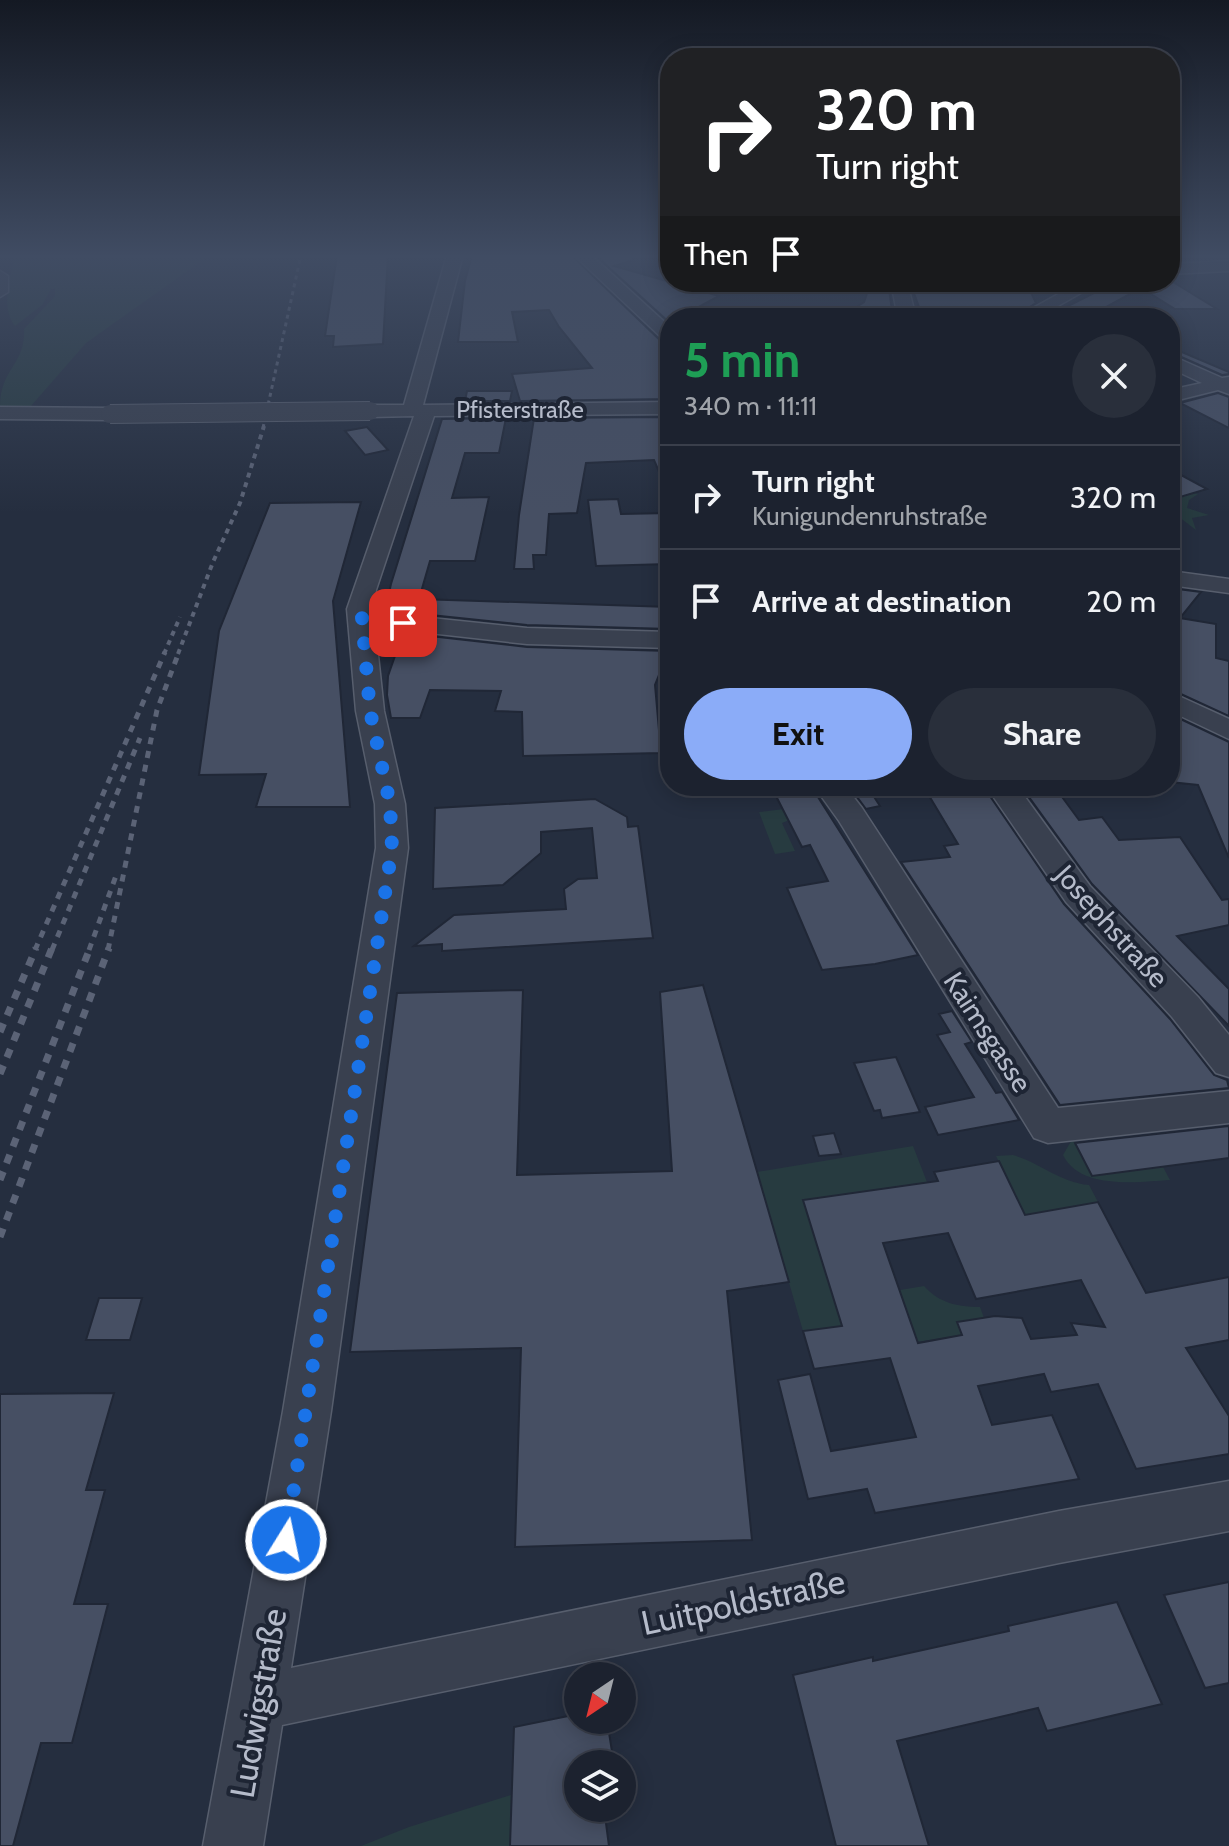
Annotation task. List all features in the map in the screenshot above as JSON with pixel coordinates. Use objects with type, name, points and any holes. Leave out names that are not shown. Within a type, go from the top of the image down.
[{"type":"street","name":"Ludwigstraße","points":[[233,1846],[307,1411],[392,848],[390,804],[370,711],[363,638],[364,590],[419,410],[435,341]]},
{"type":"street","points":[[1180,365],[1226,384]]},
{"type":"street","points":[[1180,394],[1226,384]]},
{"type":"street","name":"Pfisterstraße","points":[[0,413],[660,408]]},
{"type":"street","points":[[1180,579],[1229,586]]},
{"type":"street","points":[[363,638],[431,627]]},
{"type":"street","points":[[363,638],[431,627],[527,636],[660,640]]},
{"type":"street","points":[[1180,705],[1229,730]]},
{"type":"street","name":"Kaimsgasse","points":[[837,796],[1048,1126],[1229,1107]]},
{"type":"street","name":"Josephstraße","points":[[1008,796],[1078,894],[1185,1007],[1229,1062]]},
{"type":"street","name":"Luitpoldstraße","points":[[258,1702],[1059,1537],[1229,1506]]},
{"type":"green space","points":[[24,341],[89,341],[31,406],[0,406],[4,383]]},
{"type":"green space","points":[[1180,490],[1198,494],[1189,500],[1187,508],[1209,515],[1192,518],[1196,530],[1180,518]]},
{"type":"green space","points":[[792,808],[812,811],[782,823],[795,851],[775,854],[759,812]]},
{"type":"green space","points":[[1073,1138],[1092,1176],[1163,1167],[1170,1180],[1111,1181],[1082,1174],[1063,1155]]},
{"type":"green space","points":[[913,1146],[927,1182],[803,1200],[842,1326],[803,1331],[757,1172]]},
{"type":"green space","points":[[1013,1155],[1068,1180],[1089,1185],[1098,1202],[1025,1215],[996,1156]]},
{"type":"green space","points":[[924,1286],[949,1303],[980,1307],[984,1318],[957,1322],[962,1335],[917,1342],[900,1290]]},
{"type":"green space","points":[[511,1795],[510,1846],[361,1846],[409,1827]]},
{"type":"building","points":[[334,341],[383,341],[383,344],[333,347]]},
{"type":"building","points":[[518,341],[518,342],[458,342]]},
{"type":"building","points":[[570,341],[660,341],[660,399],[520,401],[512,374],[592,368]]},
{"type":"building","points":[[1180,351],[1229,372],[1222,375],[1180,356]]},
{"type":"building","points":[[467,391],[512,391],[510,401],[465,401]]},
{"type":"building","points":[[1218,393],[1229,397],[1229,428],[1180,403]]},
{"type":"building","points":[[660,417],[660,474],[654,460],[586,463],[577,513],[549,514],[546,555],[533,555],[534,569],[514,569],[519,515],[534,418]]},
{"type":"building","points":[[506,418],[499,453],[465,453],[452,498],[489,497],[475,561],[430,561],[419,599],[660,607],[660,629],[527,625],[392,611],[400,598],[388,597],[391,584],[442,419]]},
{"type":"building","points":[[367,427],[388,450],[365,455],[345,431]]},
{"type":"building","points":[[1180,474],[1207,489],[1180,497]]},
{"type":"building","points":[[618,499],[621,514],[660,513],[660,564],[596,566],[588,500]]},
{"type":"building","points":[[361,502],[333,601],[350,807],[256,807],[266,774],[199,775],[219,631],[270,503]]},
{"type":"building","points":[[1180,589],[1201,592],[1180,618]]},
{"type":"building","points":[[1180,618],[1216,624],[1216,658],[1229,661],[1229,716],[1180,694]]},
{"type":"building","points":[[403,633],[527,647],[660,651],[660,672],[655,685],[660,753],[523,756],[522,712],[495,711],[501,691],[430,690],[420,718],[391,718],[388,676]]},
{"type":"building","points":[[1180,719],[1229,742],[1229,858],[1198,785],[1180,783]]},
{"type":"building","points":[[776,796],[817,796],[918,955],[822,970],[787,888],[828,881],[810,845],[802,847]]},
{"type":"building","points":[[856,796],[874,796],[880,806],[866,809]]},
{"type":"building","points":[[929,796],[990,796],[1064,904],[1170,1019],[1214,1075],[1227,1080],[1229,1088],[1060,1105],[901,862],[950,857],[944,846],[958,844]]},
{"type":"building","points":[[1028,796],[1061,796],[1079,820],[1102,817],[1119,840],[1180,837],[1222,900],[1229,899],[1229,925],[1177,936],[1229,989],[1229,1026],[1092,884]]},
{"type":"building","points":[[595,799],[627,817],[628,827],[638,826],[653,938],[442,951],[442,944],[414,946],[454,915],[566,909],[564,889],[578,879],[597,878],[592,828],[541,832],[541,853],[503,885],[433,889],[435,808]]},
{"type":"building","points":[[703,985],[789,1282],[727,1291],[752,1540],[515,1547],[521,1348],[350,1352],[397,993],[523,990],[517,1175],[672,1171],[660,992]]},
{"type":"building","points":[[952,1011],[972,1042],[965,1044],[996,1093],[1002,1092],[1019,1120],[938,1135],[925,1107],[974,1097],[937,1035],[950,1032],[939,1014]]},
{"type":"building","points":[[896,1057],[920,1112],[882,1118],[880,1110],[874,1111],[854,1063]]},
{"type":"building","points":[[1229,1126],[1229,1158],[1092,1176],[1075,1143]]},
{"type":"building","points":[[834,1133],[841,1154],[819,1156],[813,1136]]},
{"type":"building","points":[[999,1161],[1025,1215],[1098,1202],[1146,1293],[1229,1277],[1229,1340],[1186,1348],[1229,1416],[1229,1454],[1136,1469],[1098,1384],[1051,1392],[1044,1374],[978,1386],[992,1425],[1052,1415],[1079,1479],[875,1513],[867,1489],[808,1499],[778,1380],[810,1374],[831,1451],[916,1437],[890,1358],[814,1369],[803,1331],[842,1326],[803,1200],[938,1181],[934,1172]],"holes":[[[948,1233],[976,1299],[1081,1280],[1105,1327],[1071,1323],[1077,1335],[1031,1339],[1022,1318],[995,1316],[957,1322],[962,1335],[918,1343],[883,1243]]]},
{"type":"building","points":[[99,1298],[142,1298],[130,1340],[86,1340]]},
{"type":"building","points":[[114,1393],[86,1490],[105,1490],[74,1604],[108,1604],[72,1743],[41,1743],[13,1846],[0,1846],[0,1394]]},
{"type":"building","points":[[1229,1582],[1229,1683],[1205,1688],[1164,1595]]},
{"type":"building","points":[[1117,1602],[1162,1704],[1047,1731],[1038,1708],[897,1741],[929,1846],[836,1846],[793,1675],[1009,1631],[1008,1626]]},
{"type":"building","points":[[564,1717],[564,1734],[609,1734],[612,1750],[564,1750],[564,1822],[606,1822],[609,1846],[510,1846],[514,1727]]},
{"type":"railway","points":[[263,428],[282,341]]},
{"type":"railway","points":[[178,654],[213,562],[240,503],[264,426]]},
{"type":"railway","points":[[164,654],[180,617]]},
{"type":"railway","points":[[35,950],[165,652]]},
{"type":"railway","points":[[108,950],[157,710],[179,652]]},
{"type":"railway","points":[[52,950],[140,738]]},
{"type":"railway","points":[[89,950],[117,873]]},
{"type":"railway","points":[[0,1032],[36,948]]},
{"type":"railway","points":[[0,1074],[52,948]]},
{"type":"railway","points":[[0,1180],[90,948]]},
{"type":"railway","points":[[0,1237],[109,948]]},
{"type":"route","points":[[286,1540],[392,848],[390,804],[370,711],[362,618],[403,623]]}]
